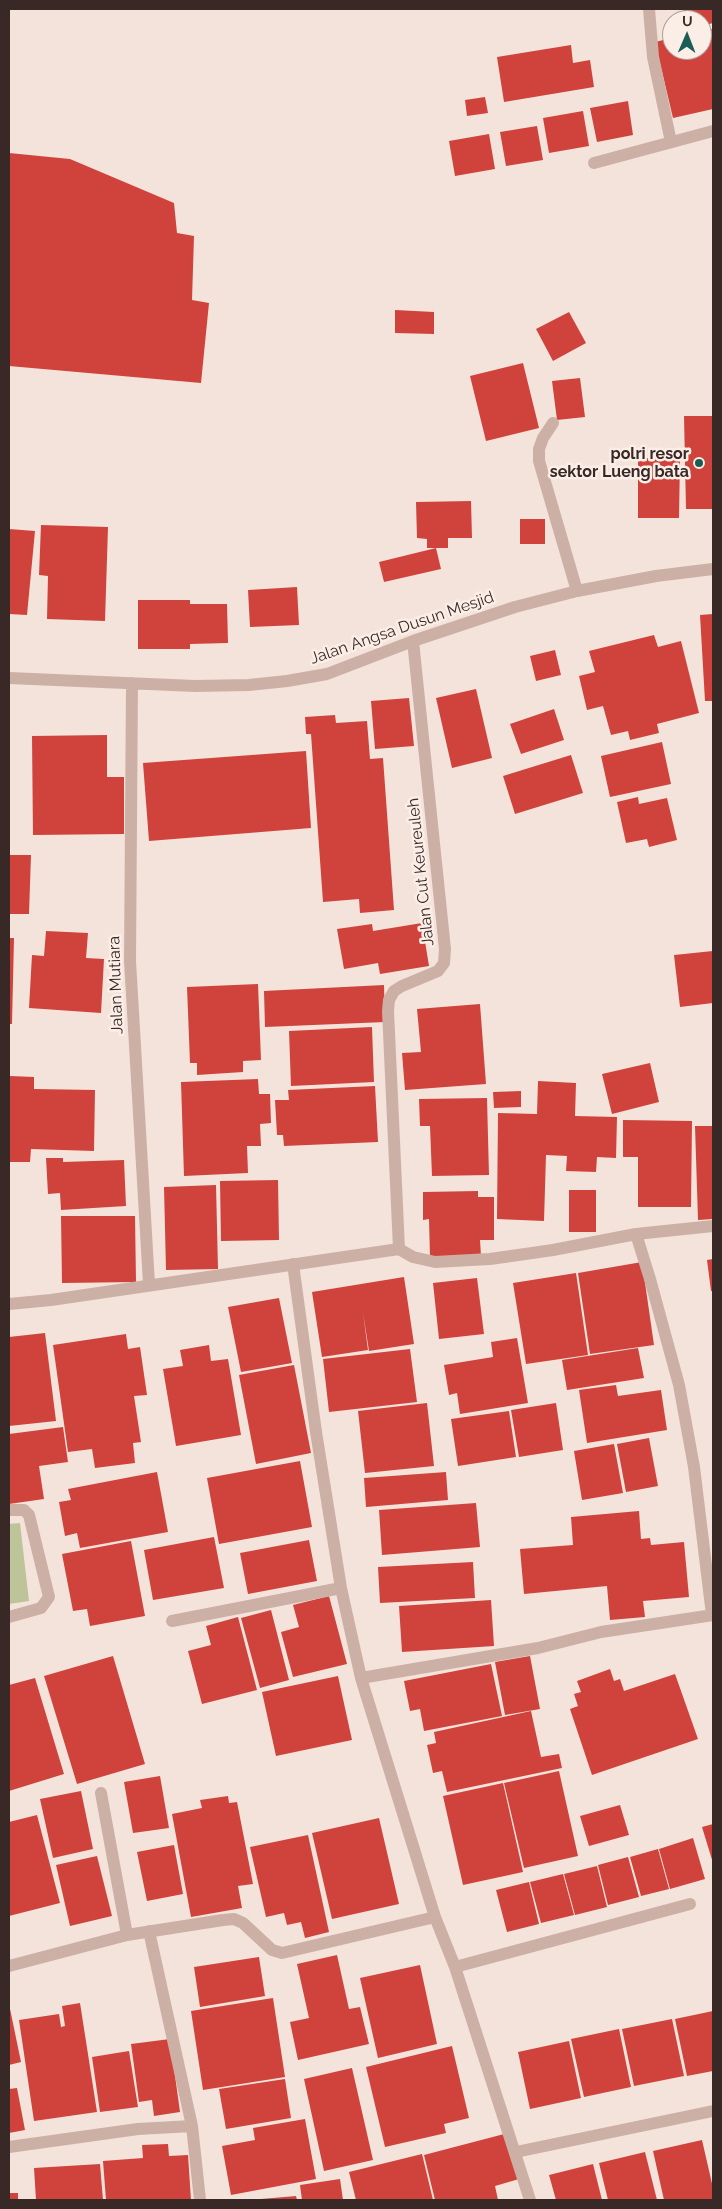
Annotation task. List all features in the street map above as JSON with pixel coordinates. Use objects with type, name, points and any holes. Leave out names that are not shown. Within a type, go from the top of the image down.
[{"type":"street","points":[[649,9],[653,57],[671,142]]},
{"type":"street","points":[[594,163],[713,131]]},
{"type":"street","points":[[553,423],[543,438],[539,449],[539,461],[577,591]]},
{"type":"street","name":"Jalan Angsa Dusun Mesjid","points":[[9,678],[249,685],[287,681],[327,674],[413,641],[515,606],[577,591],[656,576],[713,569]]},
{"type":"street","name":"Jalan Cut Keureuleh","points":[[399,1249],[389,1000],[394,991],[402,986],[438,971],[444,963],[445,949],[413,641]]},
{"type":"street","name":"Jalan Mutiara","points":[[132,683],[130,961],[149,1284]]},
{"type":"street","points":[[9,1304],[51,1300],[149,1284],[399,1249],[413,1257],[435,1262],[481,1259],[553,1250],[636,1234],[713,1226]]},
{"type":"street","points":[[361,1678],[538,1648],[601,1632],[712,1615],[708,1524],[694,1467],[679,1385],[636,1234]]},
{"type":"street","points":[[293,1264],[316,1432],[341,1588],[361,1678],[435,1917],[456,1966],[530,2200]]},
{"type":"street","points":[[9,1510],[24,1510],[29,1515],[49,1597],[41,1608],[9,1617]]},
{"type":"street","points":[[172,1621],[341,1588]]},
{"type":"street","points":[[101,1793],[127,1934]]},
{"type":"street","points":[[456,1966],[690,1904]]},
{"type":"street","points":[[9,1966],[127,1934],[234,1919],[243,1923],[272,1950],[282,1953],[435,1917]]},
{"type":"street","points":[[149,1931],[192,2126],[200,2200]]},
{"type":"street","points":[[516,2152],[713,2110]]},
{"type":"street","points":[[9,2147],[138,2129],[192,2126]]},
{"type":"green space","points":[[20,1523],[29,1601],[9,1604],[9,1524]]},
{"type":"building","points":[[713,9],[713,23],[712,10],[683,10]]},
{"type":"building","points":[[712,29],[713,109],[673,118],[655,42],[662,40],[662,60],[712,60]]},
{"type":"building","points":[[571,45],[573,63],[590,60],[594,87],[504,102],[497,57]]},
{"type":"building","points":[[485,97],[488,113],[467,116],[465,100]]},
{"type":"building","points":[[628,101],[633,135],[597,142],[590,108]]},
{"type":"building","points":[[583,111],[589,146],[549,153],[543,118]]},
{"type":"building","points":[[537,126],[543,160],[506,166],[500,132]]},
{"type":"building","points":[[489,134],[495,169],[455,176],[449,141]]},
{"type":"building","points":[[9,153],[70,159],[174,203],[177,233],[194,236],[192,300],[209,303],[201,383],[9,366]]},
{"type":"building","points":[[395,310],[434,312],[434,334],[395,333]]},
{"type":"building","points":[[569,312],[586,343],[553,361],[536,329]]},
{"type":"building","points":[[523,363],[539,428],[486,441],[470,376]]},
{"type":"building","points":[[580,378],[585,417],[557,420],[552,381]]},
{"type":"building","name":"polri resor sektor Lueng bata","points":[[684,416],[713,416],[713,509],[686,509]]},
{"type":"building","points":[[638,458],[680,458],[679,518],[638,518]]},
{"type":"building","points":[[471,501],[472,538],[448,538],[448,548],[427,548],[427,539],[417,538],[416,502]]},
{"type":"building","points":[[520,519],[545,519],[545,544],[520,544]]},
{"type":"building","points":[[41,525],[108,527],[105,621],[47,619],[48,576],[39,575]]},
{"type":"building","points":[[9,529],[35,531],[27,615],[9,614]]},
{"type":"building","points":[[436,548],[441,569],[384,582],[379,562]]},
{"type":"building","points":[[297,587],[299,625],[250,627],[248,590]]},
{"type":"building","points":[[138,600],[190,600],[190,604],[227,604],[228,643],[190,644],[190,649],[138,649]]},
{"type":"building","points":[[713,614],[713,701],[705,701],[700,615]]},
{"type":"building","points":[[654,635],[658,647],[681,641],[699,713],[657,724],[659,733],[630,740],[628,731],[611,735],[603,706],[587,710],[579,676],[595,672],[589,651]]},
{"type":"building","points":[[555,650],[561,675],[536,681],[530,656]]},
{"type":"building","points":[[476,689],[492,758],[452,768],[436,698]]},
{"type":"building","points":[[409,698],[414,746],[375,749],[371,701]]},
{"type":"building","points":[[554,709],[564,740],[521,754],[510,724]]},
{"type":"building","points":[[335,715],[336,723],[367,721],[370,759],[383,758],[394,910],[360,913],[359,899],[323,902],[311,734],[306,734],[305,717]]},
{"type":"building","points":[[107,735],[107,777],[124,777],[124,834],[33,835],[32,736]]},
{"type":"building","points":[[662,742],[671,784],[610,797],[601,756]]},
{"type":"building","points":[[306,751],[311,828],[149,841],[143,763]]},
{"type":"building","points":[[571,755],[583,793],[515,814],[503,776]]},
{"type":"building","points":[[638,797],[639,804],[667,798],[677,840],[649,847],[647,839],[626,843],[617,802]]},
{"type":"building","points":[[9,855],[31,855],[29,914],[9,914]]},
{"type":"building","points":[[422,923],[429,966],[380,974],[378,963],[344,969],[337,929],[372,924],[373,931]]},
{"type":"building","points":[[46,931],[88,933],[86,958],[104,959],[101,1013],[29,1008],[32,955],[44,956]]},
{"type":"building","points":[[9,938],[14,938],[12,1024],[9,1024]]},
{"type":"building","points":[[713,951],[713,1003],[680,1007],[674,955]]},
{"type":"building","points":[[258,984],[261,1060],[243,1061],[243,1072],[197,1075],[197,1063],[190,1063],[187,987]]},
{"type":"building","points":[[384,985],[385,1022],[265,1027],[264,991]]},
{"type":"building","points":[[480,1004],[486,1084],[405,1090],[402,1053],[421,1052],[417,1009]]},
{"type":"building","points":[[372,1027],[374,1082],[291,1086],[289,1031]]},
{"type":"building","points":[[650,1063],[659,1102],[612,1114],[602,1074]]},
{"type":"building","points":[[10,1076],[34,1077],[34,1089],[95,1090],[94,1151],[31,1149],[30,1162],[9,1162]]},
{"type":"building","points":[[258,1079],[259,1094],[270,1094],[271,1123],[260,1124],[261,1146],[247,1146],[248,1173],[184,1176],[181,1082]]},
{"type":"building","points":[[538,1081],[576,1083],[575,1116],[617,1117],[616,1158],[597,1157],[596,1172],[566,1171],[567,1156],[546,1155],[544,1221],[497,1219],[498,1113],[537,1114]]},
{"type":"building","points":[[375,1086],[378,1142],[284,1146],[283,1135],[277,1135],[275,1100],[289,1100],[288,1090]]},
{"type":"building","points":[[521,1091],[521,1107],[494,1108],[493,1092]]},
{"type":"building","points":[[487,1098],[489,1175],[432,1176],[430,1126],[420,1126],[419,1099]]},
{"type":"building","points":[[623,1120],[692,1121],[691,1207],[638,1207],[638,1157],[623,1157]]},
{"type":"building","points":[[695,1126],[713,1126],[713,1219],[698,1220]]},
{"type":"building","points":[[46,1158],[63,1158],[63,1162],[124,1160],[126,1206],[61,1210],[60,1193],[48,1194]]},
{"type":"building","points":[[278,1180],[279,1240],[221,1241],[220,1181]]},
{"type":"building","points":[[216,1185],[218,1269],[166,1270],[164,1187]]},
{"type":"building","points":[[569,1190],[596,1190],[596,1232],[569,1232]]},
{"type":"building","points":[[478,1191],[478,1197],[494,1197],[494,1240],[480,1240],[481,1256],[430,1257],[429,1219],[423,1220],[423,1192]]},
{"type":"building","points":[[61,1216],[135,1216],[136,1282],[62,1283]]},
{"type":"building","points":[[713,1259],[713,1291],[711,1291],[707,1260]]},
{"type":"building","points":[[642,1262],[654,1345],[590,1354],[578,1273]]},
{"type":"building","points":[[576,1273],[588,1355],[526,1364],[513,1283]]},
{"type":"building","points":[[404,1277],[414,1344],[369,1351],[363,1313],[368,1350],[322,1357],[312,1292]]},
{"type":"building","points":[[477,1278],[484,1334],[439,1339],[433,1283]]},
{"type":"building","points":[[279,1298],[292,1363],[241,1372],[228,1307]]},
{"type":"building","points":[[45,1333],[56,1421],[9,1426],[9,1337]]},
{"type":"building","points":[[126,1334],[128,1349],[140,1347],[147,1395],[134,1396],[141,1442],[133,1443],[135,1463],[95,1468],[92,1449],[68,1452],[53,1345]]},
{"type":"building","points":[[517,1338],[528,1403],[460,1414],[457,1393],[449,1395],[444,1365],[493,1357],[491,1342]]},
{"type":"building","points":[[209,1345],[211,1361],[228,1359],[241,1435],[176,1446],[163,1369],[183,1366],[180,1350]]},
{"type":"building","points":[[638,1348],[644,1378],[567,1390],[562,1360]]},
{"type":"building","points":[[410,1349],[417,1402],[329,1412],[323,1359]]},
{"type":"building","points":[[294,1365],[311,1453],[256,1464],[239,1375]]},
{"type":"building","points":[[616,1385],[618,1396],[661,1390],[667,1430],[587,1443],[579,1390]]},
{"type":"building","points":[[427,1403],[434,1466],[365,1473],[358,1411]]},
{"type":"building","points":[[556,1403],[563,1450],[519,1457],[511,1410]]},
{"type":"building","points":[[509,1411],[516,1457],[458,1466],[451,1419]]},
{"type":"building","points":[[63,1427],[68,1462],[39,1466],[44,1499],[9,1504],[9,1434]]},
{"type":"building","points":[[649,1438],[658,1486],[626,1492],[617,1444]]},
{"type":"building","points":[[614,1444],[623,1493],[582,1500],[574,1451]]},
{"type":"building","points":[[300,1461],[312,1527],[219,1544],[207,1478]]},
{"type":"building","points":[[157,1472],[168,1532],[80,1548],[77,1533],[65,1536],[59,1502],[71,1500],[68,1489]]},
{"type":"building","points":[[446,1472],[448,1500],[366,1507],[364,1478]]},
{"type":"building","points":[[476,1503],[480,1547],[382,1555],[379,1510]]},
{"type":"building","points":[[639,1511],[641,1539],[650,1538],[651,1545],[684,1542],[689,1597],[643,1601],[645,1617],[610,1620],[607,1586],[524,1594],[520,1549],[573,1545],[571,1517]]},
{"type":"building","points":[[214,1537],[224,1588],[153,1600],[144,1550]]},
{"type":"building","points":[[309,1540],[317,1581],[248,1594],[240,1553]]},
{"type":"building","points":[[131,1541],[145,1616],[90,1626],[87,1609],[73,1611],[62,1554]]},
{"type":"building","points":[[473,1562],[475,1598],[380,1603],[378,1567]]},
{"type":"building","points":[[329,1596],[347,1664],[293,1677],[281,1632],[299,1627],[293,1605]]},
{"type":"building","points":[[491,1600],[494,1646],[402,1652],[399,1606]]},
{"type":"building","points":[[271,1610],[289,1680],[260,1688],[241,1618]]},
{"type":"building","points":[[238,1617],[257,1690],[202,1704],[188,1651],[211,1645],[206,1626]]},
{"type":"building","points":[[113,1656],[145,1764],[77,1784],[44,1676]]},
{"type":"building","points":[[530,1656],[540,1709],[505,1715],[495,1662]]},
{"type":"building","points":[[491,1664],[502,1716],[424,1731],[420,1709],[410,1711],[404,1681]]},
{"type":"building","points":[[610,1669],[614,1681],[620,1679],[624,1691],[675,1674],[698,1739],[592,1775],[570,1709],[578,1706],[574,1694],[581,1692],[577,1681]]},
{"type":"building","points":[[338,1676],[352,1740],[276,1756],[262,1692]]},
{"type":"building","points":[[35,1678],[64,1774],[9,1791],[9,1685]]},
{"type":"building","points":[[531,1711],[541,1757],[559,1754],[562,1768],[447,1792],[442,1771],[433,1773],[427,1745],[436,1743],[434,1732]]},
{"type":"building","points":[[559,1771],[578,1856],[524,1868],[504,1783]]},
{"type":"building","points":[[160,1776],[169,1828],[133,1833],[124,1782]]},
{"type":"building","points":[[503,1783],[523,1872],[463,1885],[443,1796]]},
{"type":"building","points":[[81,1791],[93,1849],[53,1858],[40,1799]]},
{"type":"building","points":[[228,1796],[229,1803],[237,1802],[253,1884],[238,1886],[242,1908],[191,1917],[172,1814],[202,1808],[200,1800]]},
{"type":"building","points":[[620,1805],[629,1835],[589,1846],[580,1816]]},
{"type":"building","points":[[37,1815],[60,1903],[9,1916],[9,1822]]},
{"type":"building","points":[[379,1818],[399,1904],[332,1919],[312,1833]]},
{"type":"building","points":[[713,1824],[713,1863],[702,1827]]},
{"type":"building","points":[[308,1835],[329,1932],[305,1938],[301,1922],[287,1925],[284,1913],[266,1917],[250,1847]]},
{"type":"building","points":[[693,1838],[705,1879],[670,1889],[659,1849]]},
{"type":"building","points":[[174,1845],[183,1894],[147,1901],[137,1852]]},
{"type":"building","points":[[658,1849],[669,1889],[641,1896],[630,1857]]},
{"type":"building","points":[[97,1856],[112,1916],[70,1926],[56,1865]]},
{"type":"building","points":[[628,1857],[639,1897],[608,1905],[598,1865]]},
{"type":"building","points":[[597,1866],[607,1907],[575,1915],[564,1874]]},
{"type":"building","points":[[563,1874],[574,1915],[541,1923],[530,1882]]},
{"type":"building","points":[[529,1882],[539,1924],[507,1932],[496,1890]]},
{"type":"building","points":[[337,1955],[349,2009],[360,2007],[369,2044],[298,2060],[290,2022],[309,2018],[297,1964]]},
{"type":"building","points":[[259,1957],[265,1996],[200,2007],[194,1967]]},
{"type":"building","points":[[420,1965],[437,2044],[378,2058],[360,1978]]},
{"type":"building","points":[[273,1998],[285,2077],[203,2090],[191,2011]]},
{"type":"building","points":[[80,2003],[97,2112],[34,2121],[19,2020],[59,2014],[61,2027],[65,2026],[62,2006]]},
{"type":"building","points":[[9,2004],[21,2062],[9,2065]]},
{"type":"building","points":[[713,2011],[713,2071],[687,2076],[675,2019]]},
{"type":"building","points":[[672,2019],[684,2076],[634,2086],[622,2029]]},
{"type":"building","points":[[619,2029],[631,2087],[584,2097],[571,2039]]},
{"type":"building","points":[[170,2039],[180,2112],[154,2116],[152,2100],[139,2102],[131,2044]]},
{"type":"building","points":[[569,2041],[581,2098],[530,2109],[518,2052]]},
{"type":"building","points":[[452,2046],[469,2118],[444,2124],[446,2133],[385,2147],[366,2067]]},
{"type":"building","points":[[129,2051],[138,2107],[100,2112],[92,2057]]},
{"type":"building","points":[[352,2068],[373,2160],[324,2171],[304,2079]]},
{"type":"building","points":[[285,2079],[291,2118],[226,2129],[219,2089]]},
{"type":"building","points":[[17,2088],[25,2130],[9,2133],[9,2089]]},
{"type":"building","points":[[305,2119],[316,2179],[231,2195],[222,2146],[255,2140],[253,2128]]},
{"type":"building","points":[[508,2133],[519,2179],[495,2186],[498,2200],[435,2200],[424,2155]]},
{"type":"building","points":[[702,2140],[713,2188],[713,2200],[664,2200],[653,2151]]},
{"type":"building","points":[[168,2144],[169,2156],[188,2155],[191,2200],[106,2200],[103,2161],[143,2158],[142,2145]]},
{"type":"building","points":[[645,2152],[657,2200],[608,2200],[599,2163]]},
{"type":"building","points":[[422,2154],[433,2200],[356,2200],[349,2172]]},
{"type":"building","points":[[100,2164],[103,2200],[36,2200],[34,2168]]},
{"type":"building","points":[[593,2164],[602,2200],[556,2200],[549,2175]]},
{"type":"building","points":[[340,2179],[343,2200],[302,2200],[300,2185]]},
{"type":"building","points":[[9,2193],[18,2193],[18,2200],[9,2200]]},
{"type":"building","points":[[296,2196],[297,2200],[261,2200],[261,2199]]},
{"type":"place","name":"polri resor sektor Lueng bata","points":[[699,463]]}]
